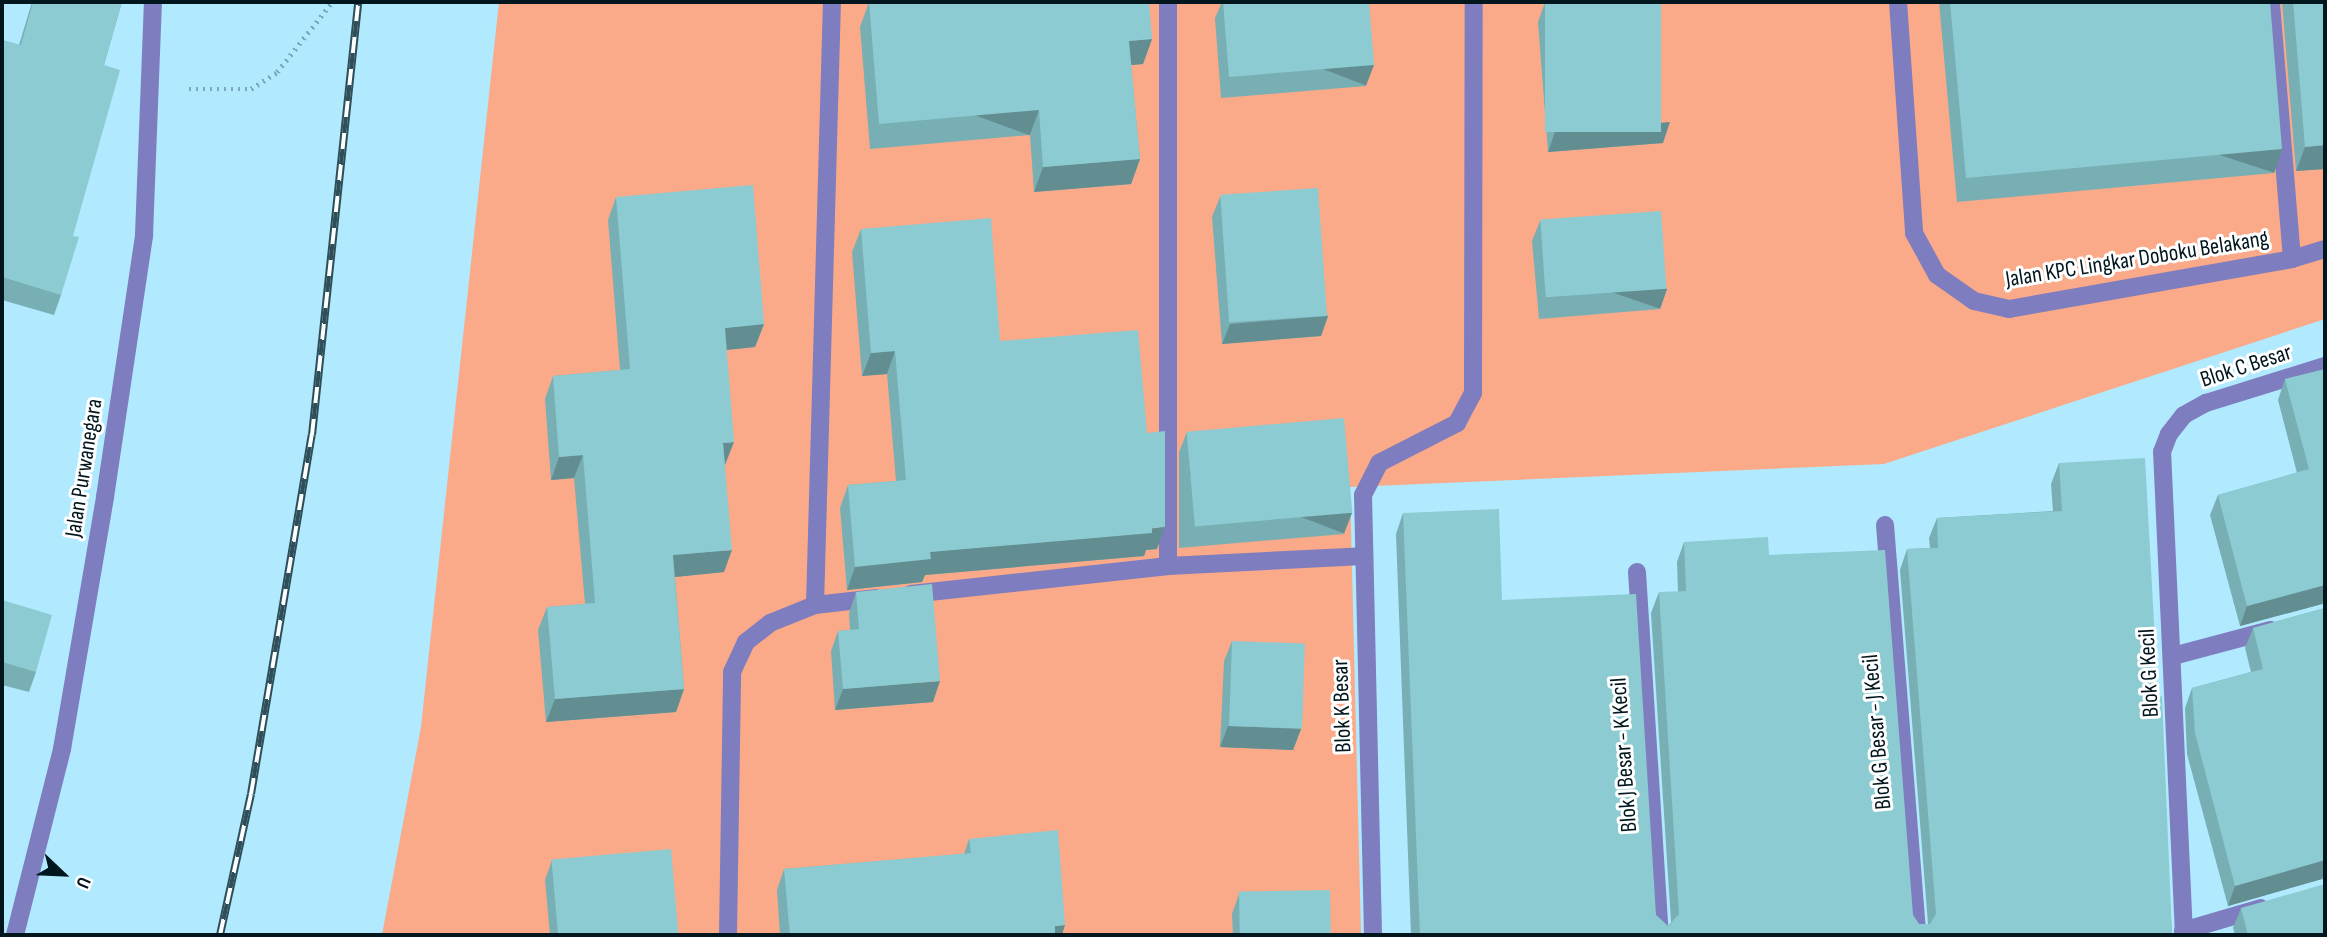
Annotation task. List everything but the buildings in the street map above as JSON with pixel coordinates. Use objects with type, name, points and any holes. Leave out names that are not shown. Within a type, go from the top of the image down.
[{"type":"street","name":"Jalan Purwanegara","points":[[15,935],[62,749],[105,497],[144,235],[153,2]]},
{"type":"street","points":[[815,605],[832,2]]},
{"type":"street","points":[[1168,2],[1168,566]]},
{"type":"street","name":"Blok K Besar","points":[[1373,935],[1363,495],[1369,476],[1379,463],[1457,423],[1473,393],[1474,2]]},
{"type":"street","name":"Jalan KPC Lingkar Doboku Belakang","points":[[1898,2],[1914,233],[1937,275],[1974,301],[2008,309],[2292,259],[2271,2]]},
{"type":"street","points":[[2292,259],[2325,249]]},
{"type":"street","name":"Blok C Besar","points":[[2184,415],[2206,403],[2325,366]]},
{"type":"street","name":"Blok G Kecil","points":[[2183,933],[2162,452],[2169,433],[2184,415]]},
{"type":"street","name":"Blok G Besar - J Kecil","points":[[1885,524],[1917,935]]},
{"type":"street","points":[[728,935],[732,672],[746,642],[762,630],[815,605],[1168,566],[1363,556]]},
{"type":"street","name":"Blok J Besar - K Kecil","points":[[1637,572],[1660,935]]},
{"type":"street","points":[[2173,656],[2287,625]]},
{"type":"street","points":[[2183,933],[2274,905]]},
{"type":"path","points":[[150,89],[251,89],[278,72],[332,2]]},
{"type":"shaded area","points":[[499,2],[2325,2],[2325,319],[1884,464],[1350,487],[1361,935],[382,935],[421,727]]},
{"type":"railway","points":[[220,935],[251,794],[312,435],[358,2]]}]
